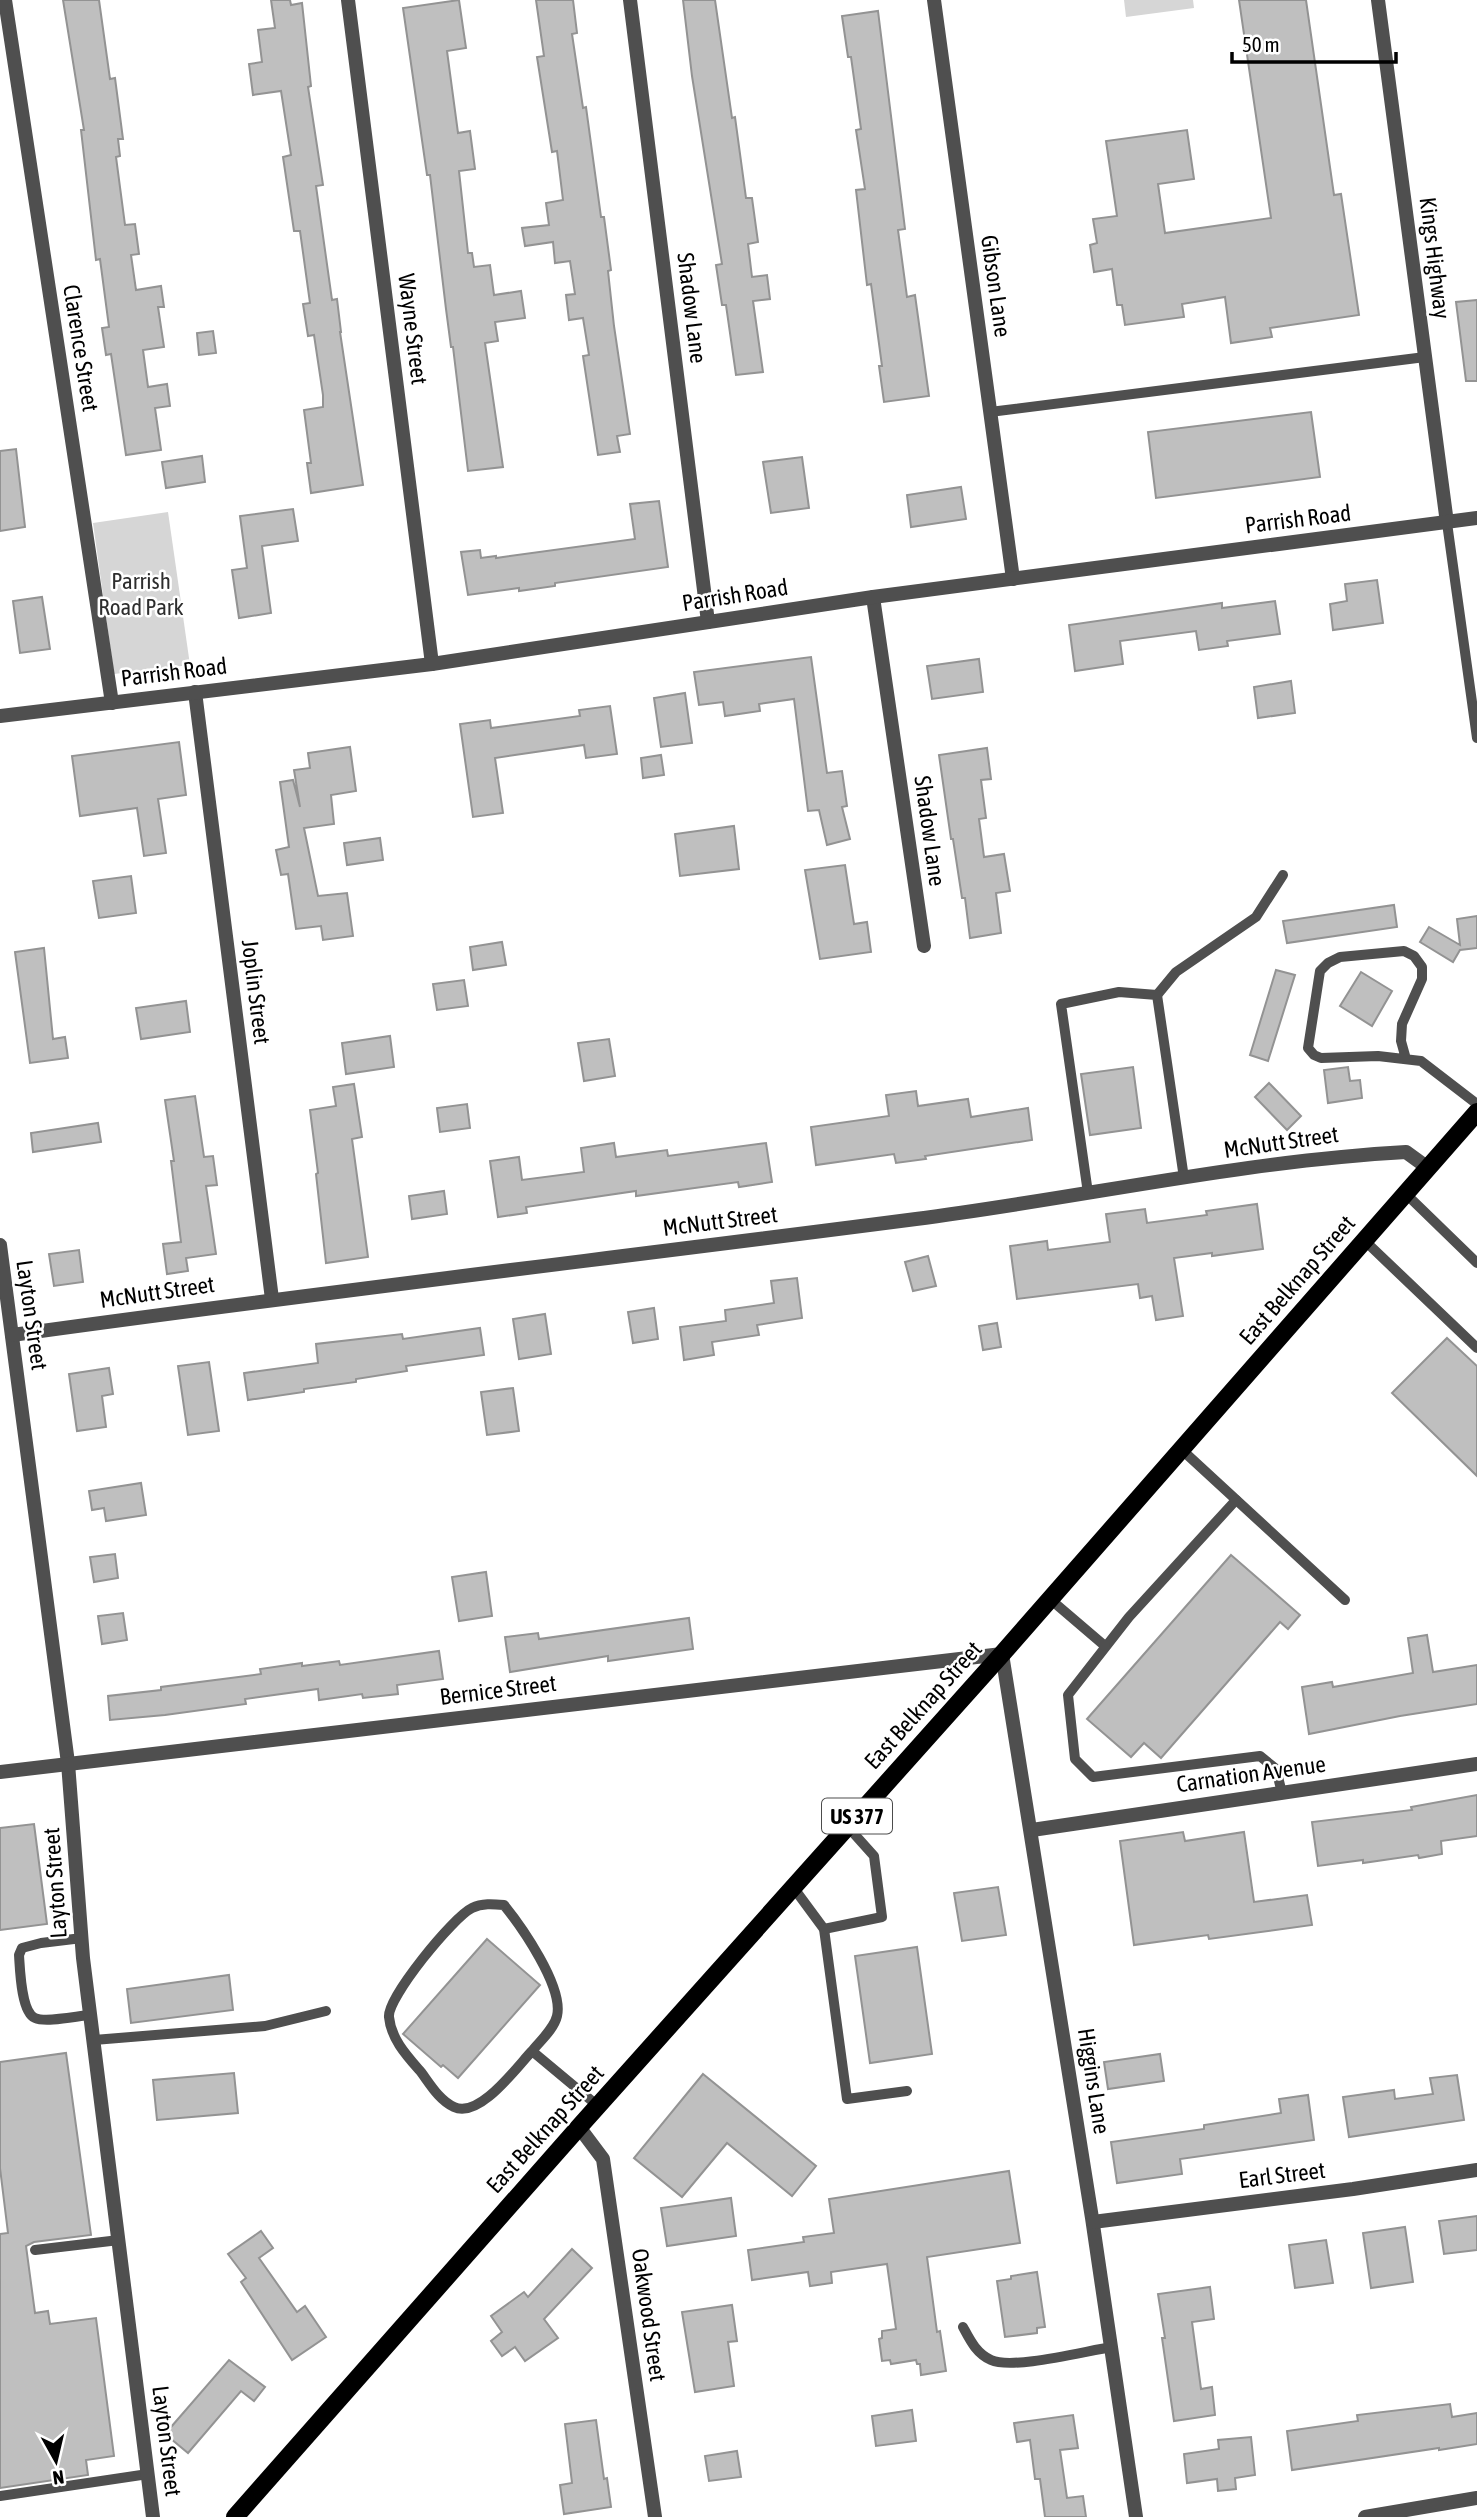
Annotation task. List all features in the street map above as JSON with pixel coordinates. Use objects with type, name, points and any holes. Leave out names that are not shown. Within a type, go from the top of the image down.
[{"type":"main road","name":"East Belknap Street","points":[[235,2517],[1002,1654],[1477,1112]]},
{"type":"street","name":"Clarence Street","points":[[5,0],[112,703]]},
{"type":"street","name":"Wayne Street","points":[[348,0],[432,664]]},
{"type":"street","name":"Shadow Lane","points":[[630,0],[708,622]]},
{"type":"street","name":"Gibson Lane","points":[[934,0],[1013,579]]},
{"type":"street","name":"Kings Highway","points":[[1378,0],[1447,523]]},
{"type":"street","name":"Parrish Road","points":[[0,716],[432,664],[873,597],[1477,518]]},
{"type":"street","name":"Shadow Lane","points":[[873,597],[924,946]]},
{"type":"street","name":"Joplin Street","points":[[195,692],[272,1299]]},
{"type":"street","name":"McNutt Street","points":[[12,1335],[272,1299],[920,1219],[1331,1156],[1406,1152],[1428,1168]]},
{"type":"street","name":"Layton Street","points":[[0,1245],[68,1763],[90,2015],[153,2517]]},
{"type":"street","name":"Bernice Street","points":[[0,1772],[1002,1654]]},
{"type":"street","name":"Higgins Lane","points":[[1002,1654],[1032,1829],[1136,2517]]},
{"type":"street","name":"Carnation Avenue","points":[[1032,1829],[1477,1764]]},
{"type":"street","name":"Oakwood Street","points":[[579,2127],[603,2159],[655,2517]]},
{"type":"street","name":"Earl Street","points":[[1093,2222],[1353,2189],[1477,2169]]},
{"type":"street","points":[[1365,2517],[1477,2498]]},
{"type":"lane","points":[[990,412],[1425,357]]},
{"type":"lane","points":[[1447,523],[1477,738]]},
{"type":"lane","points":[[1184,1178],[1157,995],[1176,972],[1256,917],[1283,875]]},
{"type":"lane","points":[[1406,1059],[1401,1041],[1402,1024],[1422,979],[1422,967],[1415,956],[1404,951],[1340,957],[1328,963],[1320,971],[1308,1048],[1314,1055],[1321,1058],[1378,1056],[1421,1061],[1477,1104]]},
{"type":"lane","points":[[1088,1193],[1061,1004],[1119,992],[1157,995]]},
{"type":"lane","points":[[1405,1193],[1477,1263]]},
{"type":"lane","points":[[1364,1240],[1477,1348]]},
{"type":"lane","points":[[1181,1449],[1345,1600]]},
{"type":"lane","points":[[1236,1500],[1105,1646],[1068,1695],[1074,1759],[1093,1777],[1260,1756],[1276,1769],[1282,1793]]},
{"type":"lane","points":[[1050,1599],[1105,1646]]},
{"type":"lane","points":[[824,1929],[882,1917],[874,1856],[848,1827]]},
{"type":"lane","points":[[793,1887],[824,1929],[847,2099],[907,2091]]},
{"type":"lane","points":[[487,1904],[503,1905],[522,1928],[549,1978],[557,1999],[557,2016],[532,2051],[484,2102],[466,2110],[454,2108],[441,2098],[394,2039],[388,2016],[391,2003],[435,1942],[471,1908],[487,1904]]},
{"type":"lane","points":[[82,1938],[31,1945],[22,1948],[19,1955],[25,2007],[31,2015],[45,2020],[90,2015]]},
{"type":"lane","points":[[94,2040],[265,2026],[326,2011]]},
{"type":"lane","points":[[532,2051],[598,2106]]},
{"type":"lane","points":[[35,2250],[119,2240]]},
{"type":"lane","points":[[963,2327],[976,2350],[992,2361],[1018,2363],[1112,2347]]},
{"type":"lane","points":[[0,2496],[148,2474]]},
{"type":"green space","points":[[1124,0],[1193,0],[1194,8],[1126,17]]},
{"type":"green space","name":"Parrish Road Park","points":[[168,512],[190,665],[114,674],[93,523]]},
{"type":"building","points":[[63,0],[99,0],[110,79],[115,78],[123,139],[118,139],[120,156],[116,157],[125,225],[135,224],[139,254],[131,255],[136,290],[161,286],[164,307],[158,307],[164,347],[143,350],[148,387],[167,384],[170,406],[155,408],[161,450],[126,455],[111,354],[106,355],[102,328],[109,327],[100,259],[96,260],[81,130],[84,130]]},
{"type":"building","points":[[271,0],[290,0],[291,5],[302,3],[311,86],[308,87],[323,185],[316,186],[332,300],[337,299],[363,485],[311,493],[307,463],[311,463],[304,410],[323,407],[323,395],[314,335],[308,336],[303,304],[310,303],[300,231],[294,231],[283,157],[291,155],[281,91],[253,95],[249,64],[262,62],[258,30],[275,28]]},
{"type":"building","points":[[459,0],[466,48],[447,51],[458,133],[470,131],[475,169],[459,171],[468,253],[472,253],[474,267],[490,265],[494,295],[521,291],[525,318],[495,322],[498,341],[485,343],[503,467],[468,471],[430,175],[427,175],[403,8]]},
{"type":"building","points":[[536,0],[573,0],[577,33],[572,34],[583,108],[586,107],[601,217],[604,217],[611,270],[608,271],[614,326],[630,434],[617,436],[620,452],[598,455],[583,356],[589,355],[583,318],[569,320],[566,295],[575,294],[570,261],[555,263],[553,242],[525,246],[522,228],[549,225],[546,203],[563,200],[557,151],[552,152],[537,57],[544,56]]},
{"type":"building","points":[[683,0],[715,0],[746,198],[752,198],[758,242],[748,244],[752,277],[767,275],[770,299],[753,301],[763,372],[736,375],[726,305],[722,305],[716,265],[722,264],[692,76]]},
{"type":"building","points":[[1239,0],[1306,0],[1334,195],[1341,194],[1359,315],[1270,328],[1272,337],[1231,343],[1225,297],[1182,304],[1184,317],[1125,325],[1122,305],[1117,305],[1112,269],[1094,272],[1090,245],[1097,243],[1093,219],[1117,216],[1106,141],[1187,130],[1194,179],[1158,184],[1165,233],[1271,218]]},
{"type":"building","points":[[878,11],[905,229],[898,230],[907,297],[915,295],[929,396],[884,402],[879,366],[882,366],[871,284],[867,285],[856,190],[865,189],[856,130],[861,129],[842,16]]},
{"type":"building","points":[[1477,300],[1477,381],[1466,381],[1456,302]]},
{"type":"building","points":[[213,331],[216,353],[199,355],[197,333]]},
{"type":"building","points":[[1311,412],[1320,477],[1156,498],[1148,432]]},
{"type":"building","points":[[16,449],[25,527],[0,531],[0,451]]},
{"type":"building","points":[[202,456],[205,482],[166,488],[162,462]]},
{"type":"building","points":[[802,457],[809,508],[771,513],[763,462]]},
{"type":"building","points":[[961,487],[966,519],[911,527],[907,495]]},
{"type":"building","points":[[659,501],[668,567],[555,583],[555,586],[468,595],[461,552],[480,550],[481,558],[496,558],[635,539],[630,504]]},
{"type":"building","points":[[293,509],[298,541],[262,546],[271,613],[239,618],[232,570],[247,568],[240,516]]},
{"type":"building","points":[[1377,580],[1383,623],[1333,630],[1330,604],[1347,601],[1345,584]]},
{"type":"building","points":[[42,597],[50,649],[20,653],[13,601]]},
{"type":"building","points":[[1275,601],[1280,634],[1227,641],[1228,646],[1199,650],[1196,631],[1120,641],[1123,664],[1075,671],[1069,625],[1222,603],[1222,608]]},
{"type":"building","points":[[811,657],[827,773],[842,771],[847,806],[842,807],[850,839],[827,845],[819,810],[808,811],[794,699],[759,704],[760,711],[725,716],[723,702],[699,705],[694,672]]},
{"type":"building","points":[[979,659],[983,692],[932,699],[927,666]]},
{"type":"building","points":[[1291,681],[1295,713],[1258,718],[1254,687]]},
{"type":"building","points":[[685,693],[692,743],[661,747],[654,698]]},
{"type":"building","points":[[610,706],[617,754],[586,758],[584,745],[495,758],[503,813],[473,817],[460,724],[490,720],[491,728],[580,716],[579,710]]},
{"type":"building","points":[[179,742],[186,795],[158,799],[166,853],[144,856],[137,808],[80,816],[72,756]]},
{"type":"building","points":[[350,747],[356,791],[331,795],[334,824],[304,828],[318,896],[347,893],[353,936],[323,940],[321,926],[296,929],[288,874],[281,875],[276,850],[289,847],[280,782],[293,780],[300,807],[294,770],[310,768],[308,753]]},
{"type":"building","points":[[987,748],[991,779],[981,780],[986,818],[979,819],[984,857],[1004,854],[1010,891],[996,893],[1001,933],[970,938],[965,898],[962,898],[951,839],[939,755]]},
{"type":"building","points":[[661,755],[664,775],[643,778],[641,758]]},
{"type":"building","points":[[734,826],[739,869],[680,876],[675,834]]},
{"type":"building","points":[[380,838],[383,860],[347,865],[344,843]]},
{"type":"building","points":[[845,865],[854,924],[867,922],[871,952],[820,959],[805,870]]},
{"type":"building","points":[[131,876],[136,913],[99,918],[93,881]]},
{"type":"building","points":[[1394,905],[1397,927],[1287,943],[1283,921]]},
{"type":"building","points":[[1477,916],[1477,948],[1460,950],[1453,962],[1420,942],[1429,927],[1460,945],[1457,919]]},
{"type":"building","points":[[502,942],[506,965],[473,970],[470,947]]},
{"type":"building","points":[[44,948],[53,1039],[65,1037],[68,1058],[30,1063],[15,952]]},
{"type":"building","points":[[1276,970],[1295,975],[1268,1061],[1250,1055]]},
{"type":"building","points":[[1361,972],[1392,991],[1372,1026],[1340,1006]]},
{"type":"building","points":[[464,980],[468,1006],[437,1010],[433,984]]},
{"type":"building","points":[[186,1001],[190,1032],[141,1039],[136,1008]]},
{"type":"building","points":[[390,1036],[394,1067],[346,1074],[342,1043]]},
{"type":"building","points":[[609,1039],[615,1076],[584,1081],[578,1043]]},
{"type":"building","points":[[1133,1067],[1141,1128],[1090,1135],[1081,1074]]},
{"type":"building","points":[[1348,1067],[1350,1081],[1360,1080],[1362,1098],[1328,1103],[1324,1070]]},
{"type":"building","points":[[1269,1083],[1301,1116],[1287,1130],[1255,1097]]},
{"type":"building","points":[[354,1084],[362,1137],[352,1139],[368,1257],[326,1263],[310,1110],[336,1106],[333,1087]]},
{"type":"building","points":[[916,1091],[918,1106],[968,1099],[971,1117],[1028,1108],[1032,1140],[896,1163],[894,1154],[816,1165],[811,1127],[889,1116],[886,1095]]},
{"type":"building","points":[[195,1096],[204,1157],[213,1156],[217,1185],[206,1186],[216,1254],[186,1258],[188,1271],[167,1274],[163,1244],[181,1242],[171,1161],[174,1161],[165,1100]]},
{"type":"building","points":[[467,1104],[470,1128],[440,1132],[437,1108]]},
{"type":"building","points":[[98,1123],[101,1142],[33,1152],[31,1133]]},
{"type":"building","points":[[614,1143],[616,1157],[667,1150],[668,1156],[766,1143],[772,1182],[739,1187],[738,1182],[636,1196],[636,1191],[526,1207],[527,1213],[498,1217],[490,1161],[519,1157],[522,1180],[584,1172],[581,1148]]},
{"type":"building","points":[[444,1191],[447,1214],[412,1219],[409,1196]]},
{"type":"building","points":[[1257,1204],[1263,1249],[1174,1258],[1183,1316],[1156,1320],[1152,1296],[1140,1298],[1138,1284],[1017,1299],[1010,1246],[1047,1241],[1048,1250],[1110,1242],[1106,1214],[1145,1209],[1147,1223],[1207,1215],[1206,1211]]},
{"type":"building","points":[[79,1250],[83,1282],[54,1286],[49,1254]]},
{"type":"building","points":[[928,1256],[936,1286],[913,1291],[905,1262]]},
{"type":"building","points":[[797,1278],[802,1318],[757,1325],[759,1335],[712,1342],[714,1355],[684,1360],[680,1327],[726,1321],[725,1310],[774,1303],[771,1281]]},
{"type":"building","points":[[654,1308],[658,1339],[633,1343],[628,1312]]},
{"type":"building","points":[[545,1314],[551,1354],[519,1359],[513,1319]]},
{"type":"building","points":[[997,1323],[1001,1347],[983,1350],[979,1326]]},
{"type":"building","points":[[480,1328],[484,1355],[406,1366],[407,1371],[356,1379],[356,1382],[248,1400],[244,1373],[318,1363],[316,1344],[402,1334],[403,1339]]},
{"type":"building","points":[[1447,1338],[1477,1366],[1477,1476],[1392,1393]]},
{"type":"building","points":[[209,1362],[219,1431],[188,1435],[178,1366]]},
{"type":"building","points":[[109,1368],[113,1394],[102,1396],[106,1427],[77,1431],[69,1374]]},
{"type":"building","points":[[513,1388],[519,1431],[487,1435],[481,1392]]},
{"type":"building","points":[[141,1483],[146,1515],[106,1521],[104,1508],[92,1510],[89,1491]]},
{"type":"building","points":[[115,1554],[118,1578],[94,1582],[90,1557]]},
{"type":"building","points":[[1231,1555],[1300,1615],[1288,1629],[1280,1622],[1161,1758],[1144,1743],[1131,1757],[1087,1719]]},
{"type":"building","points":[[486,1572],[492,1616],[459,1621],[452,1577]]},
{"type":"building","points":[[123,1613],[127,1640],[102,1644],[98,1616]]},
{"type":"building","points":[[689,1618],[693,1649],[608,1661],[608,1656],[510,1672],[505,1637],[538,1633],[539,1639]]},
{"type":"building","points":[[1427,1635],[1433,1672],[1477,1665],[1477,1704],[1309,1734],[1302,1687],[1332,1682],[1333,1687],[1413,1673],[1408,1638]]},
{"type":"building","points":[[439,1651],[443,1679],[397,1685],[398,1694],[363,1698],[362,1694],[319,1700],[318,1689],[245,1699],[246,1704],[110,1720],[108,1696],[261,1674],[260,1669],[302,1663],[302,1666],[339,1661],[340,1665]]},
{"type":"building","points":[[1477,1795],[1477,1836],[1441,1841],[1442,1854],[1318,1866],[1312,1822],[1412,1810],[1411,1807]]},
{"type":"building","points":[[34,1824],[47,1924],[0,1930],[0,1828]]},
{"type":"building","points":[[1183,1832],[1185,1841],[1244,1832],[1254,1902],[1307,1895],[1312,1925],[1209,1939],[1208,1935],[1134,1945],[1120,1841]]},
{"type":"building","points":[[998,1887],[1006,1935],[962,1941],[954,1893]]},
{"type":"building","points":[[487,1939],[540,1985],[458,2078],[403,2034]]},
{"type":"building","points":[[917,1947],[932,2054],[870,2063],[855,1956]]},
{"type":"building","points":[[229,1975],[233,2010],[131,2023],[127,1989]]},
{"type":"building","points":[[66,2053],[91,2235],[34,2242],[26,2246],[35,2313],[48,2311],[50,2324],[96,2318],[114,2456],[86,2460],[88,2475],[0,2488],[0,2234],[8,2233],[0,2168],[0,2062]]},
{"type":"building","points":[[1160,2054],[1164,2081],[1108,2089],[1104,2062]]},
{"type":"building","points":[[234,2073],[238,2113],[157,2120],[153,2080]]},
{"type":"building","points":[[703,2074],[816,2166],[792,2196],[727,2143],[682,2197],[634,2158]]},
{"type":"building","points":[[1457,2075],[1464,2120],[1349,2137],[1343,2097],[1394,2090],[1395,2099],[1433,2094],[1430,2078]]},
{"type":"building","points":[[1308,2095],[1314,2140],[1180,2159],[1182,2174],[1117,2183],[1111,2142],[1204,2129],[1204,2125],[1281,2113],[1279,2099]]},
{"type":"building","points":[[1009,2171],[1020,2243],[927,2257],[937,2332],[940,2331],[946,2371],[921,2375],[920,2364],[917,2364],[916,2360],[891,2364],[890,2360],[882,2361],[879,2339],[882,2338],[882,2331],[896,2329],[887,2264],[831,2272],[832,2283],[810,2286],[808,2272],[752,2280],[748,2250],[804,2242],[803,2237],[834,2233],[829,2199]]},
{"type":"building","points":[[731,2198],[736,2236],[667,2246],[661,2208]]},
{"type":"building","points":[[1477,2216],[1477,2250],[1444,2254],[1439,2221]]},
{"type":"building","points":[[1405,2227],[1413,2282],[1371,2288],[1363,2233]]},
{"type":"building","points":[[261,2231],[273,2248],[259,2258],[297,2312],[305,2306],[326,2337],[292,2360],[241,2282],[246,2278],[228,2254]]},
{"type":"building","points":[[1326,2240],[1333,2283],[1295,2288],[1289,2245]]},
{"type":"building","points":[[572,2249],[592,2268],[544,2319],[558,2338],[525,2361],[515,2347],[502,2356],[491,2341],[502,2332],[491,2316],[524,2292],[528,2297]]},
{"type":"building","points":[[1037,2272],[1045,2327],[1037,2328],[1037,2333],[1005,2337],[997,2281]]},
{"type":"building","points":[[1210,2287],[1214,2319],[1192,2322],[1201,2389],[1212,2387],[1215,2415],[1174,2421],[1158,2294]]},
{"type":"building","points":[[732,2305],[737,2341],[728,2342],[734,2386],[695,2392],[682,2312]]},
{"type":"building","points":[[229,2360],[265,2387],[254,2401],[241,2391],[188,2453],[165,2434]]},
{"type":"building","points":[[1450,2404],[1452,2417],[1477,2413],[1477,2444],[1292,2470],[1287,2431],[1358,2421],[1357,2415]]},
{"type":"building","points":[[912,2410],[916,2441],[876,2446],[872,2416]]},
{"type":"building","points":[[1073,2415],[1078,2448],[1060,2450],[1067,2498],[1083,2496],[1086,2517],[1045,2517],[1040,2479],[1035,2479],[1030,2440],[1017,2442],[1014,2423]]},
{"type":"building","points":[[596,2420],[604,2479],[607,2478],[611,2507],[564,2514],[560,2485],[572,2483],[565,2424]]},
{"type":"building","points":[[1251,2437],[1255,2475],[1235,2478],[1236,2489],[1218,2491],[1217,2479],[1187,2483],[1184,2454],[1219,2449],[1218,2440]]},
{"type":"building","points":[[737,2451],[741,2477],[709,2481],[705,2456]]}]
